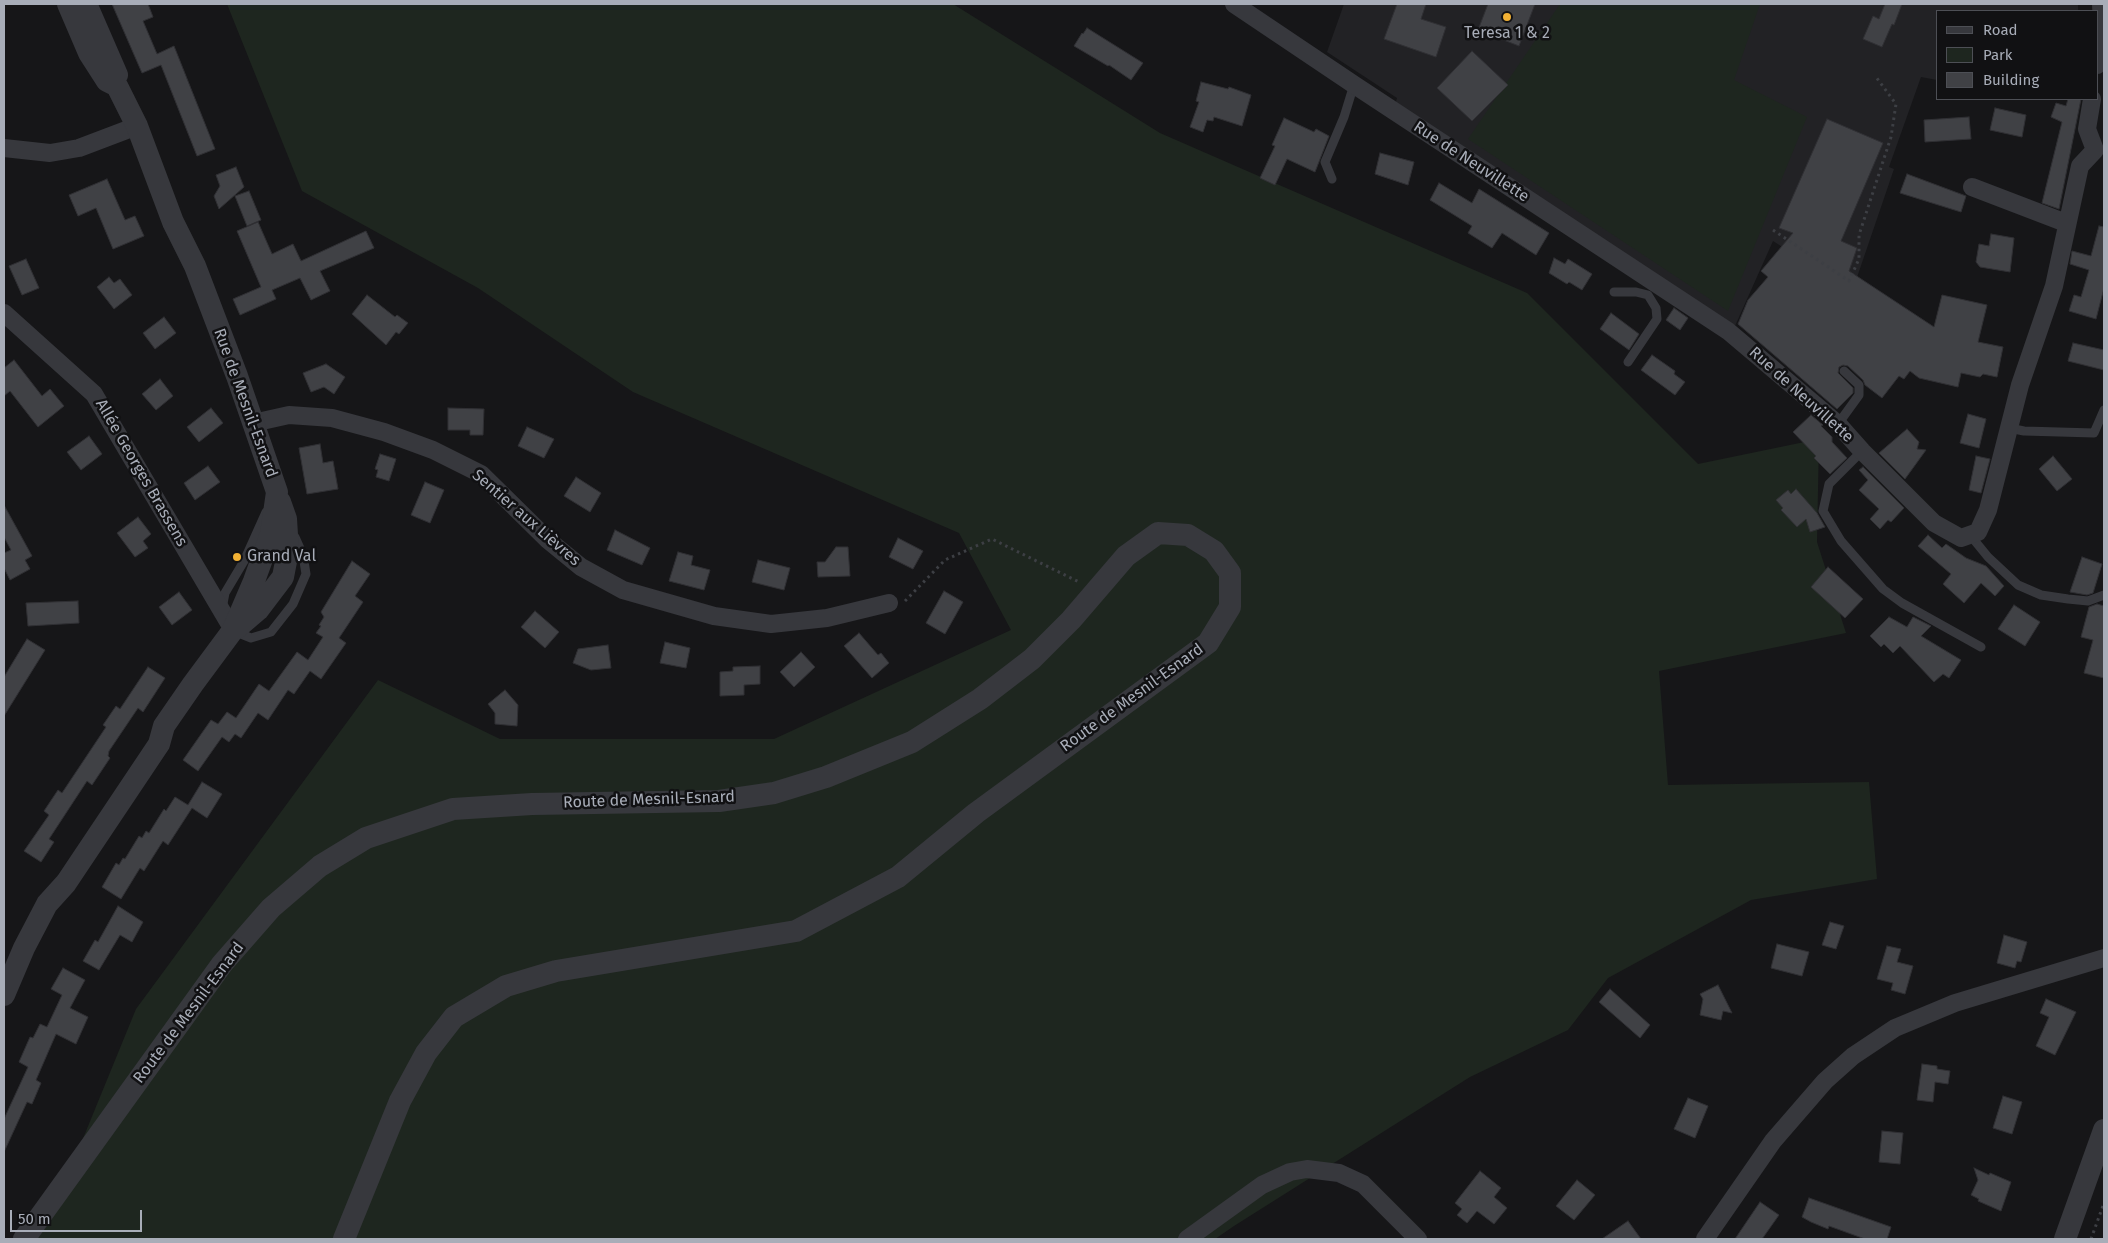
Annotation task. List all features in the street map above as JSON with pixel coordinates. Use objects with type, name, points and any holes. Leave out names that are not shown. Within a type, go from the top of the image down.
[{"type":"street","name":"Rue de Mesnil-Esnard","points":[[68,4],[98,67],[107,81],[117,86]]},
{"type":"street","name":"Rue de Mesnil-Esnard","points":[[86,4],[118,77],[117,86],[137,126],[174,222],[195,266],[237,376],[276,492],[270,534],[254,581],[233,630]]},
{"type":"street","name":"Rue de Neuvillette","points":[[1234,4],[1652,289],[1728,331],[1838,424],[1862,451],[1934,523],[1962,538],[1970,535]]},
{"type":"street","points":[[2098,57],[2102,27],[2101,4]]},
{"type":"street","points":[[1970,535],[1978,532],[1988,510],[2020,385],[2054,286],[2066,223],[2080,166],[2100,151],[2087,129],[2092,100]]},
{"type":"street","points":[[4,148],[50,153],[69,150],[137,126]]},
{"type":"street","points":[[1972,187],[2066,223]]},
{"type":"street","name":"Allée Georges Brassens","points":[[4,313],[94,394],[233,630]]},
{"type":"street","name":"Sentier aux Lièvres","points":[[253,423],[289,415],[332,418],[384,432],[433,450],[481,474],[548,540],[581,567],[623,590],[714,616],[771,624],[827,618],[888,603]]},
{"type":"street","points":[[4,993],[24,948],[47,904],[66,883],[159,744],[164,726],[233,630],[258,610],[283,577],[288,551],[286,519],[276,492]]},
{"type":"street","name":"Route de Mesnil-Esnard","points":[[24,1239],[222,964],[271,908],[320,866],[366,838],[453,809],[532,804],[719,801],[774,793],[826,777],[912,742],[980,698],[1032,659],[1071,620],[1126,556],[1158,533],[1188,535],[1214,551],[1230,573],[1230,607],[1208,643],[976,813],[898,877],[796,931],[556,971],[506,986],[454,1017],[426,1053],[400,1102],[344,1239]]},
{"type":"street","points":[[1705,1239],[1773,1141],[1824,1081],[1853,1056],[1895,1028],[1955,1003],[2104,958]]},
{"type":"street","points":[[2065,1239],[2104,1130]]},
{"type":"street","points":[[1187,1239],[1262,1185],[1290,1172],[1307,1169],[1339,1173],[1363,1184],[1418,1239]]},
{"type":"lane","points":[[1332,179],[1325,162],[1356,86]]},
{"type":"lane","points":[[1614,292],[1636,292],[1652,289],[1656,308],[1657,319],[1628,362]]},
{"type":"lane","points":[[1838,424],[1859,395],[1859,385],[1844,371]]},
{"type":"lane","points":[[2009,428],[2024,431],[2094,433],[2104,410]]},
{"type":"lane","points":[[1862,451],[1829,484],[1824,511],[1841,541],[1883,589],[1981,647]]},
{"type":"lane","points":[[221,611],[226,593],[244,561],[276,492]]},
{"type":"lane","points":[[1970,535],[1988,557],[2018,585],[2041,595],[2068,599],[2088,601],[2104,594]]},
{"type":"path","points":[[1773,230],[1848,281],[1859,260],[1859,235],[1890,137],[1896,104],[1876,77]]},
{"type":"path","points":[[888,603],[898,608],[945,560],[992,539],[1096,591]]},
{"type":"path","points":[[2092,1239],[2104,1203]]},
{"type":"shaded area","points":[[1344,4],[2078,4],[2078,10],[1936,10],[1936,80],[1921,77],[1889,167],[1894,169],[1852,292],[1773,241],[1735,326],[1395,105],[1397,98],[1327,52]]},
{"type":"green space","points":[[227,4],[953,4],[1160,133],[1527,293],[1698,464],[1819,439],[1817,542],[1846,633],[1659,671],[1668,785],[1869,782],[1877,879],[1751,900],[1608,978],[1568,1030],[1470,1077],[1215,1239],[37,1239],[48,1224],[136,1009],[378,680],[500,739],[774,739],[1011,630],[959,533],[633,392],[478,288],[302,191]]},
{"type":"green space","points":[[1560,4],[1760,4],[1734,80],[1807,117],[1728,311],[1468,139]]},
{"type":"building","points":[[112,4],[148,4],[153,17],[143,21],[157,54],[174,46],[215,149],[197,156],[161,65],[142,73]]},
{"type":"building","points":[[1397,4],[1426,4],[1421,19],[1446,27],[1436,57],[1384,39]]},
{"type":"building","name":"Teresa 1 & 2","points":[[1488,4],[1535,4],[1519,46],[1478,30]]},
{"type":"building","points":[[1885,4],[1902,4],[1894,25],[1892,24],[1882,47],[1863,39],[1873,16],[1879,19]]},
{"type":"building","points":[[1087,28],[1143,63],[1131,80],[1109,65],[1074,46]]},
{"type":"building","points":[[1472,51],[1508,85],[1472,121],[1437,88]]},
{"type":"building","points":[[1201,82],[1228,89],[1229,87],[1251,95],[1242,126],[1214,117],[1213,121],[1207,120],[1203,132],[1190,127],[1199,102],[1196,101]]},
{"type":"building","points":[[2068,100],[2081,100],[2059,209],[2042,203],[2062,122],[2051,117],[2056,103],[2066,106]]},
{"type":"building","points":[[1995,108],[2026,115],[2022,137],[1990,130]]},
{"type":"building","points":[[1969,117],[1971,139],[1925,142],[1924,120]]},
{"type":"building","points":[[1284,118],[1314,132],[1316,129],[1329,136],[1315,172],[1287,159],[1275,185],[1260,178],[1275,146],[1272,145]]},
{"type":"building","points":[[1827,119],[1883,143],[1841,241],[1857,248],[1849,271],[1934,327],[1942,295],[1987,305],[1978,342],[2003,347],[1997,377],[1983,374],[1980,377],[1961,373],[1958,387],[1919,378],[1910,371],[1904,379],[1899,376],[1882,398],[1865,385],[1863,380],[1848,366],[1843,365],[1839,367],[1838,373],[1853,388],[1853,393],[1837,409],[1738,324],[1748,300],[1768,277],[1761,271],[1793,233],[1779,228]]},
{"type":"building","points":[[1380,153],[1414,162],[1408,185],[1375,174]]},
{"type":"building","points":[[236,167],[244,187],[219,209],[214,196],[220,186],[216,175]]},
{"type":"building","points":[[1907,174],[1966,196],[1961,212],[1900,193]]},
{"type":"building","points":[[107,179],[125,220],[135,216],[144,236],[113,249],[96,208],[78,216],[69,195]]},
{"type":"building","points":[[1439,183],[1472,203],[1479,189],[1549,233],[1536,255],[1502,233],[1492,248],[1468,233],[1472,226],[1430,200]]},
{"type":"building","points":[[249,191],[261,220],[247,226],[235,196]]},
{"type":"building","points":[[258,222],[272,254],[293,244],[301,261],[366,231],[374,248],[320,271],[330,291],[311,300],[300,278],[272,290],[276,299],[240,315],[233,299],[261,287],[237,231]]},
{"type":"building","points":[[2099,226],[2104,227],[2104,288],[2096,319],[2069,311],[2074,295],[2081,297],[2089,270],[2070,264],[2072,251],[2091,256]]},
{"type":"building","points":[[1991,234],[2014,238],[2010,272],[1980,267],[1976,262],[1979,244],[1989,246]]},
{"type":"building","points":[[1554,258],[1565,264],[1568,259],[1592,274],[1582,290],[1569,282],[1567,284],[1549,273]]},
{"type":"building","points":[[26,259],[39,288],[22,295],[9,266]]},
{"type":"building","points":[[109,277],[114,283],[120,279],[132,295],[114,309],[97,287]]},
{"type":"building","points":[[367,295],[395,317],[397,315],[408,323],[399,334],[396,332],[386,345],[352,314]]},
{"type":"building","points":[[1674,308],[1688,318],[1680,330],[1666,320]]},
{"type":"building","points":[[1611,313],[1639,334],[1629,350],[1600,329]]},
{"type":"building","points":[[164,317],[176,333],[155,349],[143,333]]},
{"type":"building","points":[[2073,343],[2104,350],[2104,370],[2068,361]]},
{"type":"building","points":[[1652,355],[1675,371],[1674,374],[1685,382],[1675,395],[1641,370]]},
{"type":"building","points":[[14,360],[42,396],[50,389],[64,406],[38,427],[10,391],[4,396],[4,368]]},
{"type":"building","points":[[326,364],[345,377],[334,394],[324,387],[311,392],[303,373]]},
{"type":"building","points":[[160,379],[173,396],[156,410],[142,394]]},
{"type":"building","points":[[211,408],[223,423],[199,442],[187,427]]},
{"type":"building","points":[[448,408],[484,409],[483,435],[470,435],[470,430],[448,430]]},
{"type":"building","points":[[1968,414],[1986,419],[1979,448],[1960,443]]},
{"type":"building","points":[[1811,415],[1823,425],[1821,426],[1832,437],[1832,442],[1847,458],[1830,474],[1793,432]]},
{"type":"building","points":[[527,427],[554,439],[544,458],[518,446]]},
{"type":"building","points":[[1907,429],[1919,442],[1917,449],[1926,450],[1905,479],[1879,453]]},
{"type":"building","points":[[89,436],[102,454],[81,470],[67,452]]},
{"type":"building","points":[[320,444],[323,463],[333,461],[338,489],[307,494],[299,448]]},
{"type":"building","points":[[380,454],[396,459],[389,481],[376,477],[378,470],[375,469]]},
{"type":"building","points":[[1976,456],[1990,459],[1981,493],[1969,490]]},
{"type":"building","points":[[2053,456],[2072,479],[2057,491],[2039,469]]},
{"type":"building","points":[[208,466],[220,482],[195,500],[184,483]]},
{"type":"building","points":[[1863,467],[1904,508],[1891,522],[1888,520],[1880,529],[1870,519],[1879,509],[1859,490],[1868,480],[1859,470]]},
{"type":"building","points":[[576,477],[601,493],[590,512],[564,496]]},
{"type":"building","points":[[425,482],[444,490],[430,523],[411,515]]},
{"type":"building","points":[[1796,489],[1817,513],[1825,527],[1810,532],[1806,519],[1797,527],[1781,510],[1783,508],[1776,500],[1788,490],[1791,494]]},
{"type":"building","points":[[4,505],[32,556],[25,560],[30,569],[10,580],[4,568],[4,553],[11,550],[4,537]]},
{"type":"building","points":[[138,517],[151,534],[143,541],[148,548],[135,557],[117,533]]},
{"type":"building","points":[[615,530],[650,548],[642,565],[607,550]]},
{"type":"building","points":[[1928,535],[1942,548],[1946,544],[1966,558],[1986,566],[2004,586],[1995,596],[1981,583],[1964,603],[1943,584],[1951,574],[1918,546]]},
{"type":"building","points":[[898,538],[923,551],[913,569],[889,557]]},
{"type":"building","points":[[836,547],[848,547],[850,576],[818,577],[817,562],[825,562]]},
{"type":"building","points":[[678,552],[693,556],[691,565],[710,570],[704,590],[669,581]]},
{"type":"building","points":[[2082,557],[2102,564],[2093,593],[2087,595],[2070,592]]},
{"type":"building","points":[[758,560],[790,568],[784,590],[752,582]]},
{"type":"building","points":[[352,561],[370,574],[355,596],[363,602],[339,638],[346,643],[321,679],[310,671],[294,694],[288,690],[268,720],[258,713],[241,738],[235,734],[229,742],[222,737],[198,771],[183,760],[211,720],[218,724],[227,712],[236,718],[259,684],[269,691],[297,652],[308,660],[323,637],[316,633],[324,617],[321,612]]},
{"type":"building","points":[[1828,567],[1863,599],[1845,618],[1811,587]]},
{"type":"building","points":[[944,591],[963,602],[945,634],[926,623]]},
{"type":"building","points":[[179,592],[192,610],[172,625],[159,607]]},
{"type":"building","points":[[78,601],[79,623],[28,626],[26,603]]},
{"type":"building","points":[[2097,604],[2104,606],[2104,678],[2084,673],[2093,640],[2081,637],[2089,607]]},
{"type":"building","points":[[2014,605],[2040,622],[2025,646],[1998,629]]},
{"type":"building","points":[[535,611],[559,632],[545,648],[521,627]]},
{"type":"building","points":[[1889,617],[1907,627],[1913,617],[1931,626],[1921,636],[1961,660],[1949,678],[1943,674],[1934,682],[1900,646],[1893,653],[1884,644],[1881,647],[1870,636]]},
{"type":"building","points":[[859,633],[878,655],[881,653],[889,663],[872,678],[844,646]]},
{"type":"building","points":[[27,639],[45,650],[4,716],[4,677]]},
{"type":"building","points":[[665,642],[690,648],[686,668],[660,663]]},
{"type":"building","points":[[608,645],[611,668],[591,670],[573,663],[578,649]]},
{"type":"building","points":[[801,652],[815,667],[794,687],[780,672]]},
{"type":"building","points":[[760,666],[760,684],[744,685],[744,695],[720,696],[720,672],[733,671],[733,667]]},
{"type":"building","points":[[148,667],[165,678],[143,712],[138,708],[109,751],[108,756],[110,758],[92,785],[87,781],[49,839],[54,842],[41,862],[24,851],[49,815],[44,811],[58,790],[62,793],[106,727],[103,725],[116,706],[120,709]]},
{"type":"building","points":[[505,690],[518,705],[517,726],[495,724],[495,713],[488,704]]},
{"type":"building","points":[[202,782],[222,794],[207,818],[192,808],[168,845],[163,841],[144,871],[140,868],[121,899],[102,887],[116,863],[119,865],[123,858],[125,859],[139,836],[142,838],[146,831],[149,833],[164,809],[166,811],[175,797],[188,805]]},
{"type":"building","points":[[118,906],[143,922],[132,942],[120,935],[99,970],[83,961],[95,940],[98,942]]},
{"type":"building","points":[[1830,922],[1844,926],[1836,949],[1822,945]]},
{"type":"building","points":[[2004,935],[2027,942],[2021,962],[2017,961],[2015,968],[1997,963]]},
{"type":"building","points":[[1777,944],[1809,952],[1802,976],[1771,968]]},
{"type":"building","points":[[1887,946],[1901,949],[1897,962],[1913,966],[1905,994],[1891,990],[1893,983],[1877,979]]},
{"type":"building","points":[[63,968],[85,980],[70,1008],[88,1017],[76,1044],[56,1034],[36,1080],[41,1083],[32,1104],[27,1102],[4,1152],[4,1119],[28,1067],[19,1062],[30,1037],[33,1038],[40,1024],[47,1027],[62,995],[51,989]]},
{"type":"building","points":[[1718,985],[1732,1013],[1723,1011],[1721,1020],[1700,1015],[1703,999],[1700,994]]},
{"type":"building","points":[[1610,989],[1650,1025],[1640,1038],[1599,1002]]},
{"type":"building","points":[[2046,999],[2076,1012],[2055,1055],[2036,1046],[2049,1017],[2040,1013]]},
{"type":"building","points":[[1922,1064],[1937,1066],[1937,1069],[1950,1071],[1948,1084],[1935,1082],[1933,1102],[1917,1100]]},
{"type":"building","points":[[2003,1096],[2022,1102],[2012,1134],[1993,1128]]},
{"type":"building","points":[[1688,1098],[1708,1106],[1695,1138],[1674,1129]]},
{"type":"building","points":[[1882,1131],[1903,1133],[1900,1164],[1879,1162]]},
{"type":"building","points":[[1974,1168],[2011,1182],[2001,1211],[1978,1201],[1979,1199],[1971,1195],[1978,1180]]},
{"type":"building","points":[[1480,1171],[1501,1188],[1494,1197],[1507,1208],[1494,1224],[1477,1211],[1467,1223],[1457,1215],[1462,1209],[1455,1203]]},
{"type":"building","points":[[1577,1180],[1595,1195],[1574,1220],[1556,1206]]},
{"type":"building","points":[[1809,1198],[1891,1227],[1887,1239],[1865,1239],[1829,1226],[1828,1229],[1811,1222],[1802,1217]]},
{"type":"building","points":[[1760,1202],[1779,1215],[1762,1239],[1735,1239]]},
{"type":"building","points":[[1628,1221],[1641,1239],[1602,1239]]},
{"type":"place","name":"Teresa 1 & 2","points":[[1507,17]]},
{"type":"place","name":"Grand Val","points":[[237,557]]}]
